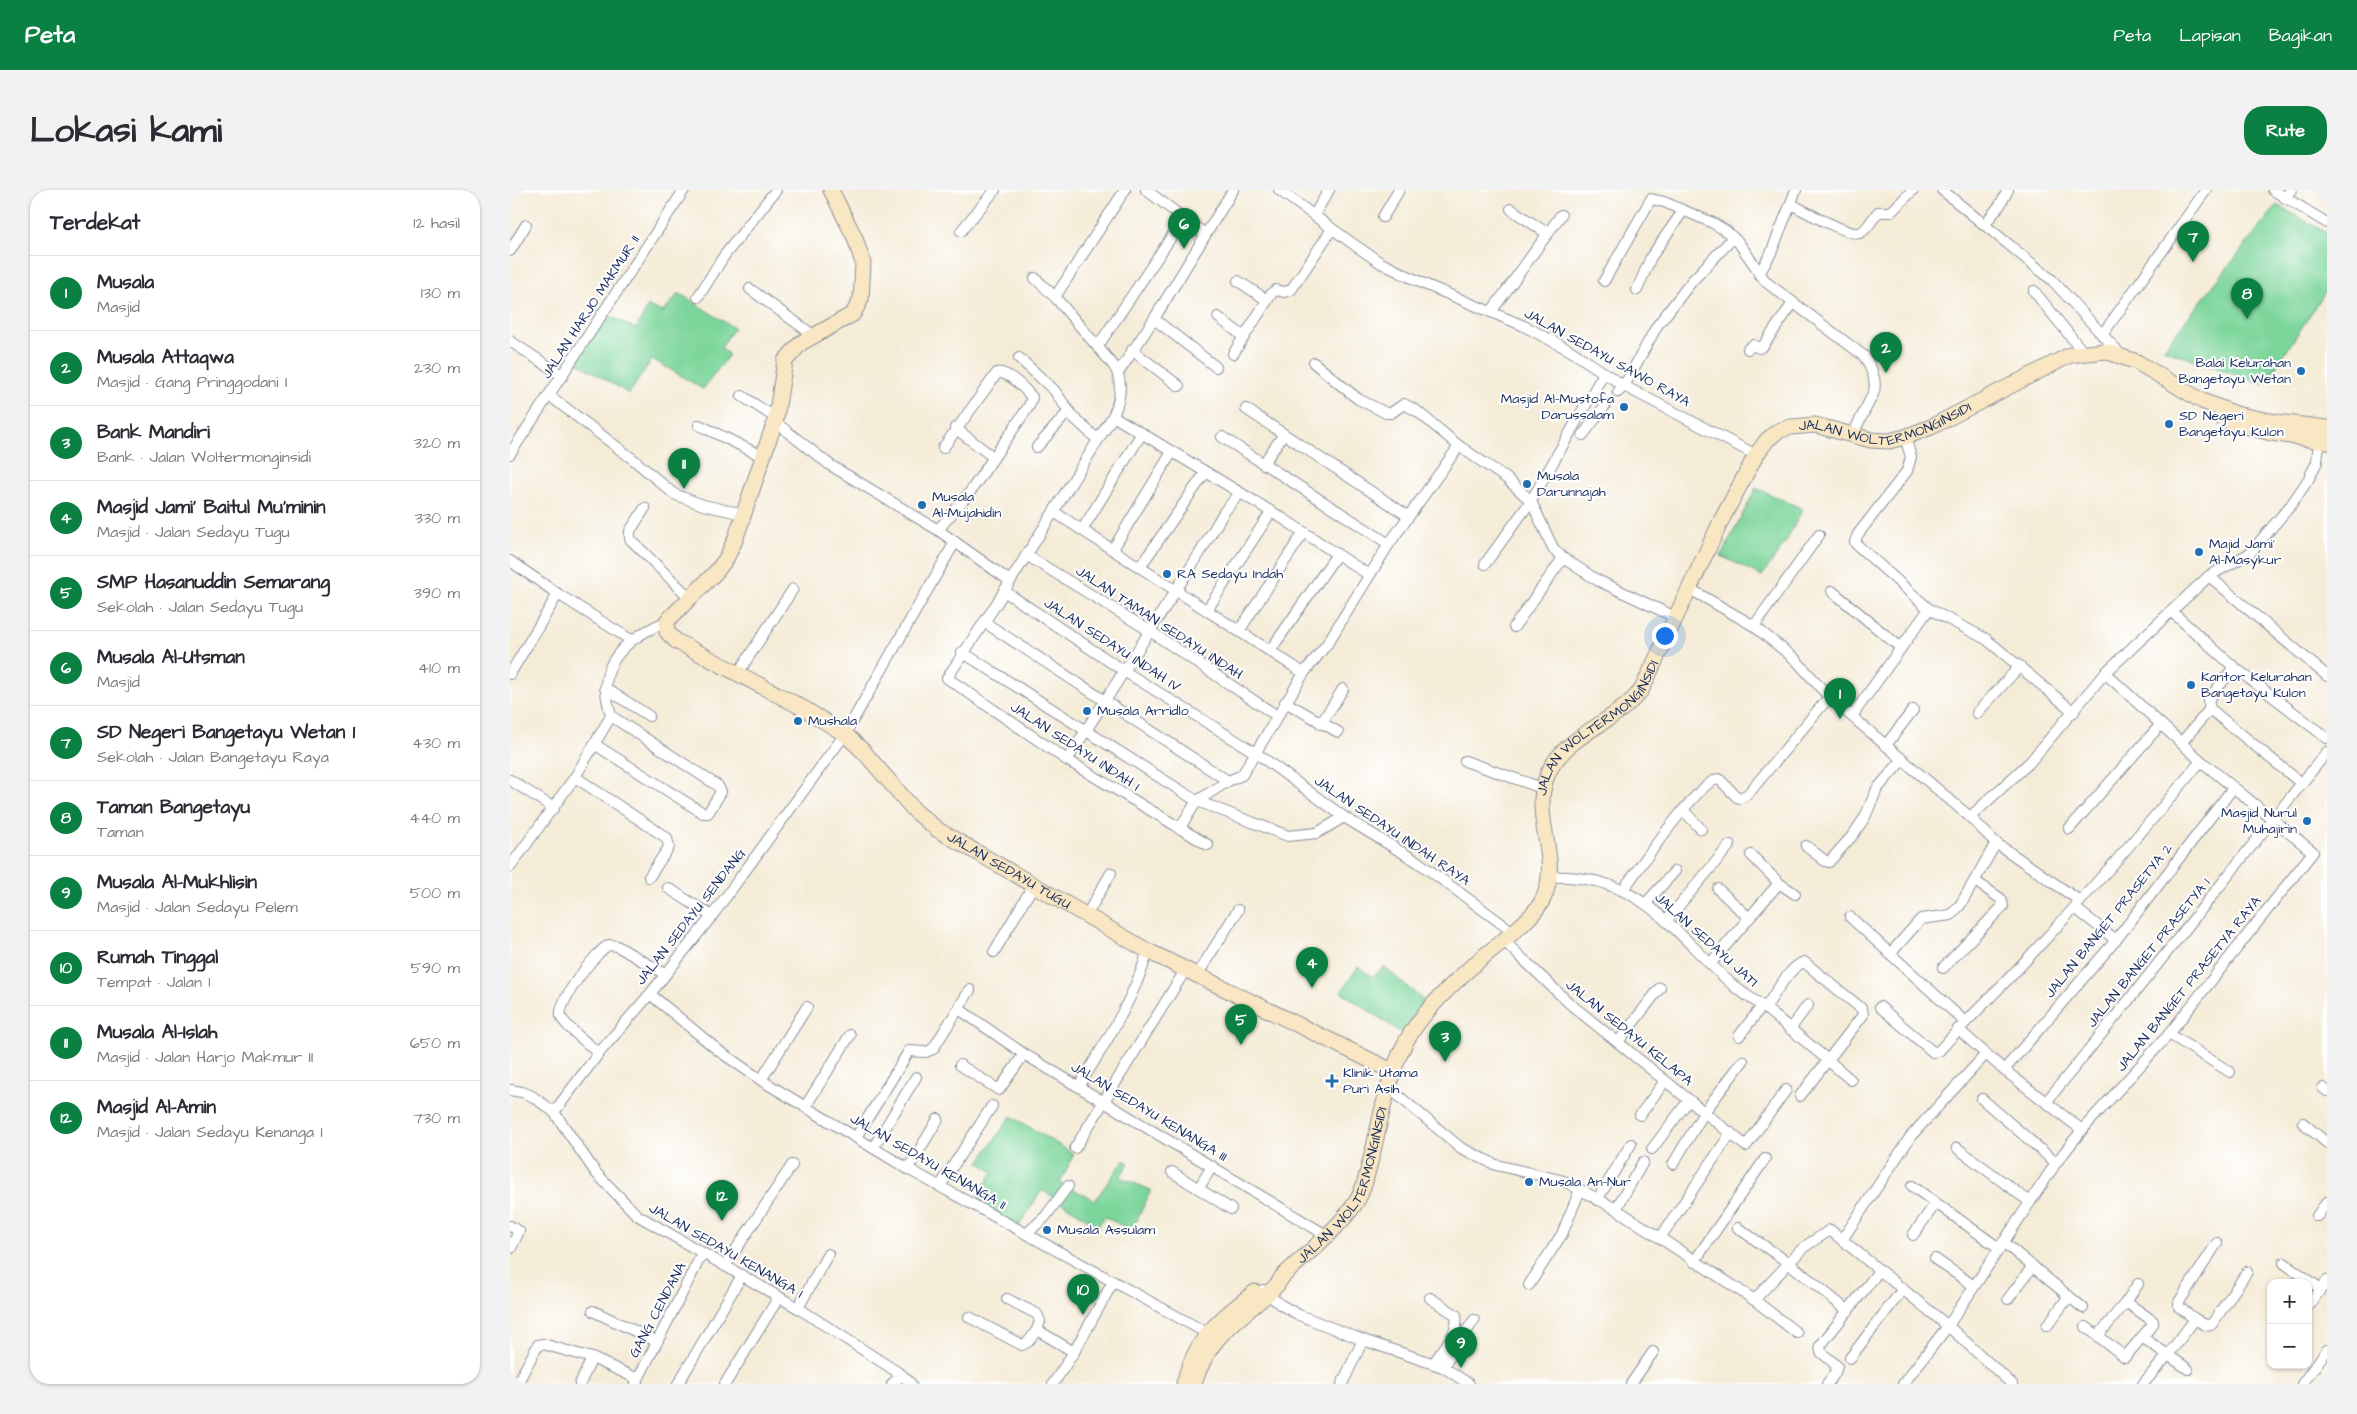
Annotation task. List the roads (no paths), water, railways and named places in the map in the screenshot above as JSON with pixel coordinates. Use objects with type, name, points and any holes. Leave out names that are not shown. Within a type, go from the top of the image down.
[{"type":"main road","points":[[666,621],[726,559],[744,514],[776,420],[785,361],[791,352],[813,335],[853,314],[860,304],[863,287],[863,264],[855,238],[831,190]]},
{"type":"main road","name":"JALAN WOLTERMONGINSIDI","points":[[1184,1384],[1207,1333],[1224,1324],[1264,1291],[1271,1280],[1282,1277],[1326,1235],[1359,1198],[1394,1072],[1403,1048],[1420,1020],[1459,978],[1509,937],[1539,906],[1544,898],[1549,877],[1541,802],[1542,788],[1551,769],[1561,754],[1637,696],[1647,680],[1677,618],[1722,519],[1756,456],[1767,440],[1778,431],[1791,427],[1816,425],[1871,440],[1889,441],[1905,437],[1931,427],[2060,360],[2082,352],[2105,351],[2144,366],[2174,386],[2202,401],[2236,414],[2270,421],[2327,428]]},
{"type":"main road","points":[[2174,386],[2267,410],[2327,418]]},
{"type":"main road","points":[[2174,386],[2187,400],[2222,420],[2271,433],[2323,442]]},
{"type":"main road","name":"JALAN SEDAYU TUGU","points":[[666,621],[666,632],[676,641],[738,673],[845,734],[863,751],[915,811],[927,821],[1033,886],[1148,950],[1394,1072]]},
{"type":"main road","name":"JALAN WOLTERMONGINSIDI","points":[[1194,1384],[1195,1363],[1215,1339],[1224,1324]]},
{"type":"street","name":"JALAN HARJO MAKMUR II","points":[[684,190],[550,396],[634,460],[674,494],[711,508],[744,514]]},
{"type":"street","points":[[698,297],[724,256],[776,190]]},
{"type":"street","points":[[961,231],[995,190]]},
{"type":"street","points":[[1055,297],[1125,190]]},
{"type":"street","points":[[1146,190],[1205,234]]},
{"type":"street","points":[[1233,190],[1154,319],[1118,373],[1119,399],[1113,416],[1004,591],[962,652],[1197,800],[1288,836],[1317,833],[1344,817]]},
{"type":"street","name":"JALAN SEDAYU SAWO RAYA","points":[[1279,190],[1356,246],[1403,275],[1524,326],[1571,351],[1604,373],[1621,389],[1756,456]]},
{"type":"street","points":[[1314,215],[1329,190]]},
{"type":"street","points":[[1384,217],[1399,190]]},
{"type":"street","points":[[1759,274],[1771,253],[1796,190]]},
{"type":"street","points":[[1791,204],[1846,230],[1858,233],[1862,232],[1878,212],[1892,212],[1913,190]]},
{"type":"street","points":[[1942,190],[2052,280],[2122,356]]},
{"type":"street","points":[[1984,225],[2000,205],[2008,190]]},
{"type":"street","points":[[2102,335],[2206,190]]},
{"type":"street","points":[[2273,190],[2288,194],[2327,223]]},
{"type":"street","points":[[1604,280],[1649,201],[1653,199],[1659,200],[1713,223],[1739,243],[1759,274],[1793,303],[1855,347],[1870,365],[1875,379],[1874,392],[1852,436]]},
{"type":"street","points":[[1511,209],[1548,234]]},
{"type":"street","points":[[1637,290],[1651,257],[1683,211]]},
{"type":"street","points":[[1491,312],[1561,215]]},
{"type":"street","points":[[1098,346],[1184,218]]},
{"type":"street","points":[[510,251],[526,225]]},
{"type":"street","points":[[1233,354],[1267,300],[1276,290],[1288,292],[1291,290],[1332,228]]},
{"type":"street","points":[[1621,389],[1657,326],[1692,281],[1733,238]]},
{"type":"street","points":[[1035,278],[1055,297],[1098,346],[1118,373]]},
{"type":"street","points":[[1238,281],[1267,300]]},
{"type":"street","points":[[750,289],[813,335]]},
{"type":"street","points":[[2034,291],[2082,352]]},
{"type":"street","points":[[1748,349],[1753,345],[1759,348],[1763,346],[1793,303]]},
{"type":"street","points":[[1218,317],[1244,337]]},
{"type":"street","points":[[1154,319],[1216,368]]},
{"type":"street","points":[[510,341],[563,376]]},
{"type":"street","points":[[1132,350],[1179,386]]},
{"type":"street","points":[[1019,358],[1054,390],[1069,411],[1097,439]]},
{"type":"street","points":[[1314,363],[1358,399],[1386,413],[1391,413],[1401,404],[1411,407],[1459,446],[1506,478],[1531,501],[1553,548],[1562,558],[1597,580],[1677,618]]},
{"type":"street","points":[[938,530],[970,492],[1032,399],[1031,395],[1007,375],[997,372],[943,448]]},
{"type":"street","points":[[1486,564],[1531,501],[1604,373]]},
{"type":"street","points":[[510,454],[550,396]]},
{"type":"street","points":[[742,396],[776,420],[830,465],[938,530],[1010,581]]},
{"type":"street","points":[[1583,435],[1604,407]]},
{"type":"street","points":[[1246,409],[1408,516]]},
{"type":"street","points":[[1037,447],[1069,411]]},
{"type":"street","points":[[1113,416],[1304,532],[1369,575]]},
{"type":"street","points":[[699,426],[764,457]]},
{"type":"street","points":[[956,428],[993,457]]},
{"type":"street","points":[[1082,530],[1142,433]]},
{"type":"street","points":[[1263,464],[1284,434]]},
{"type":"street","points":[[1222,437],[1389,544]]},
{"type":"street","points":[[1905,437],[1911,456],[1907,471],[1855,542],[1929,609],[1986,639],[2074,712]]},
{"type":"street","points":[[1970,817],[2030,762],[2105,673],[2209,576],[2250,553],[2291,505],[2313,472],[2323,442]]},
{"type":"street","points":[[1179,829],[1197,800],[1228,781],[1242,775],[1285,702],[1340,624],[1389,544],[1459,446]]},
{"type":"street","points":[[1113,549],[1172,452]]},
{"type":"street","points":[[1140,567],[1205,473]]},
{"type":"street","points":[[1067,760],[1224,512],[1239,494]]},
{"type":"street","points":[[644,508],[630,530],[630,540],[689,597]]},
{"type":"street","points":[[1054,512],[1177,589],[1304,673]]},
{"type":"street","points":[[1207,610],[1271,512]]},
{"type":"street","points":[[1239,631],[1304,532]]},
{"type":"street","points":[[1754,626],[1819,535]]},
{"type":"street","name":"JALAN SEDAYU SENDANG","points":[[554,1112],[599,1053],[650,994],[712,916],[845,734],[955,542]]},
{"type":"street","points":[[1270,651],[1338,554]]},
{"type":"street","name":"JALAN TAMAN SEDAYU INDAH","points":[[1026,555],[1150,631],[1277,716]]},
{"type":"street","points":[[1514,628],[1562,558]]},
{"type":"street","points":[[510,561],[631,640]]},
{"type":"street","points":[[2209,576],[2327,676]]},
{"type":"street","points":[[738,673],[793,589]]},
{"type":"street","points":[[1690,589],[1754,626],[1795,659],[1829,696],[1970,817],[1996,843],[2078,904],[2116,940]]},
{"type":"street","name":"JALAN SEDAYU INDAH IV","points":[[1004,591],[1124,670],[1256,753]]},
{"type":"street","points":[[1832,591],[1900,648]]},
{"type":"street","points":[[510,674],[558,594]]},
{"type":"street","points":[[1852,716],[1929,609]]},
{"type":"street","points":[[2172,612],[2234,667],[2327,738]]},
{"type":"street","points":[[510,867],[575,777],[611,716],[605,688],[606,677],[613,660],[631,640],[666,621]]},
{"type":"street","points":[[984,622],[1228,781]]},
{"type":"street","name":"JALAN SEDAYU INDAH I","points":[[962,652],[947,676],[948,680],[1067,760],[1208,845]]},
{"type":"street","points":[[1977,713],[2020,666]]},
{"type":"street","points":[[2234,667],[2208,700],[2210,709],[2301,784]]},
{"type":"street","points":[[2105,673],[2201,762],[2271,819]]},
{"type":"street","points":[[605,688],[649,716]]},
{"type":"street","points":[[1321,724],[1343,689]]},
{"type":"street","points":[[1623,890],[1705,786],[1716,778],[1722,780],[1738,796],[1744,797],[1829,696]]},
{"type":"street","points":[[1285,702],[1338,732]]},
{"type":"street","points":[[2181,743],[2210,709]]},
{"type":"street","points":[[1886,745],[1913,710]]},
{"type":"street","points":[[594,744],[701,812],[707,814],[710,811],[721,792],[718,786],[611,716]]},
{"type":"street","points":[[2069,829],[2161,724]]},
{"type":"street","name":"JALAN BANGET PRASETYA 1","points":[[2046,1102],[2138,991],[2271,819],[2327,752]]},
{"type":"street","name":"JALAN SEDAYU INDAH RAYA","points":[[1256,753],[1344,817],[1418,862],[1509,937]]},
{"type":"street","points":[[1806,846],[1829,862],[1853,835],[1865,817],[1877,789],[1903,759]]},
{"type":"street","points":[[1465,760],[1542,788]]},
{"type":"street","points":[[1880,1006],[1933,1052],[1939,1052],[1962,1025],[2010,977],[2130,847],[2201,762]]},
{"type":"street","points":[[575,777],[667,838],[669,848],[649,876]]},
{"type":"street","points":[[511,784],[554,808]]},
{"type":"street","name":"JALAN BANGET PRASETYA 2","points":[[2004,1070],[2116,940],[2233,788]]},
{"type":"street","points":[[1684,811],[1702,829]]},
{"type":"street","name":"JALAN BANGET PRASETYA RAYA","points":[[1903,1384],[1948,1326],[2056,1163],[2082,1130],[2169,1034],[2313,852],[2271,819]]},
{"type":"street","points":[[1890,954],[1921,919],[1951,915],[1962,904],[1996,843]]},
{"type":"street","points":[[1666,921],[1730,845]]},
{"type":"street","points":[[1751,855],[1780,883],[1795,894]]},
{"type":"street","points":[[1646,903],[1675,871]]},
{"type":"street","points":[[1086,916],[1111,873]]},
{"type":"street","name":"JALAN SEDAYU JATI","points":[[1549,877],[1573,876],[1611,884],[1646,903],[1737,988],[1790,1028],[1851,1080]]},
{"type":"street","points":[[1943,968],[2003,906],[2001,899],[1975,881]]},
{"type":"street","points":[[1710,964],[1780,883]]},
{"type":"street","points":[[994,952],[1033,886]]},
{"type":"street","points":[[668,888],[712,916]]},
{"type":"street","points":[[1718,889],[1749,918]]},
{"type":"street","points":[[1075,1148],[1192,972],[1238,910]]},
{"type":"street","points":[[1850,917],[1962,1025],[1986,1054],[2082,1130]]},
{"type":"street","name":"JALAN SEDAYU KELAPA","points":[[1509,937],[1569,1003],[1746,1146],[1786,1090]]},
{"type":"street","points":[[599,1053],[563,1020],[560,1010],[565,997],[600,950],[609,945],[617,946],[665,974]]},
{"type":"street","points":[[1079,1086],[1122,1017],[1141,974],[1148,950]]},
{"type":"street","points":[[1739,1036],[1800,963],[1807,964],[1819,973],[1863,1012],[1800,1096]]},
{"type":"street","points":[[1618,1042],[1660,988]]},
{"type":"street","points":[[856,1137],[909,1051],[926,1052],[933,1049],[970,990]]},
{"type":"street","name":"JALAN SEDAYU KENANGA II","points":[[650,994],[727,1057],[805,1107],[908,1169],[1207,1333]]},
{"type":"street","points":[[1790,1028],[1808,1005]]},
{"type":"street","points":[[761,1080],[807,1007]]},
{"type":"street","name":"JALAN SEDAYU KENANGA III","points":[[959,1009],[1024,1054],[1326,1235]]},
{"type":"street","points":[[2169,1034],[2230,1072]]},
{"type":"street","points":[[805,1107],[850,1035]]},
{"type":"street","points":[[960,1065],[1000,1090],[1024,1054]]},
{"type":"street","points":[[1844,1238],[1912,1136],[1986,1054]]},
{"type":"street","points":[[1673,1164],[1705,1111],[1743,1060]]},
{"type":"street","points":[[873,1148],[916,1076]]},
{"type":"street","points":[[1640,1115],[1665,1081]]},
{"type":"street","points":[[1390,1088],[1461,1148],[1478,1158],[1510,1169],[1556,1178],[1616,1209],[1753,1299],[1797,1332]]},
{"type":"street","name":"JALAN SEDAYU KENANGA I","points":[[510,1090],[532,1096],[554,1112],[596,1174],[637,1215],[702,1254],[779,1296],[902,1375],[911,1384]]},
{"type":"street","points":[[1982,1099],[2056,1163]]},
{"type":"street","points":[[1652,1149],[1689,1100]]},
{"type":"street","points":[[940,1186],[992,1106]]},
{"type":"street","points":[[908,1169],[938,1119]]},
{"type":"street","points":[[2303,1123],[2327,1143]]},
{"type":"street","points":[[1660,1238],[1730,1133]]},
{"type":"street","points":[[1597,1200],[1631,1144]]},
{"type":"street","points":[[1957,1148],[2030,1202]]},
{"type":"street","points":[[1694,1262],[1765,1159]]},
{"type":"street","points":[[1616,1209],[1643,1162]]},
{"type":"street","points":[[725,1266],[792,1165]]},
{"type":"street","points":[[1198,1188],[1212,1166]]},
{"type":"street","points":[[1172,1172],[1231,1209]]},
{"type":"street","points":[[1026,1234],[1045,1217],[1068,1186]]},
{"type":"street","points":[[1912,1186],[2033,1266],[2083,1308]]},
{"type":"street","points":[[1529,1286],[1562,1234],[1580,1190]]},
{"type":"street","points":[[2318,1216],[2327,1202]]},
{"type":"street","points":[[1913,1235],[1936,1203]]},
{"type":"street","points":[[510,1226],[519,1231],[511,1248]]},
{"type":"street","points":[[1738,1228],[1788,1263],[1848,1310]]},
{"type":"street","points":[[1753,1299],[1804,1246],[1830,1230],[1844,1238],[1879,1271],[1948,1326],[2012,1384]]},
{"type":"street","points":[[2217,1243],[2179,1302],[2179,1307],[2205,1325],[2212,1324],[2247,1272]]},
{"type":"street","name":"GANG CENDANA","points":[[636,1381],[702,1254]]},
{"type":"street","points":[[798,1308],[828,1254]]},
{"type":"street","points":[[1935,1259],[1974,1286]]},
{"type":"street","points":[[2284,1263],[2324,1285],[2312,1301]]},
{"type":"street","points":[[2008,1299],[2033,1266]]},
{"type":"street","points":[[1826,1384],[1835,1373],[1837,1366],[1821,1352],[1820,1346],[1879,1271]]},
{"type":"street","points":[[678,1384],[742,1275]]},
{"type":"street","points":[[1053,1384],[1074,1352],[1113,1282]]},
{"type":"street","points":[[2098,1336],[2138,1284]]},
{"type":"street","points":[[1850,1358],[1903,1289]]},
{"type":"street","points":[[1264,1291],[1299,1315],[1363,1340],[1444,1368],[1469,1384]]},
{"type":"street","points":[[725,1384],[779,1296]]},
{"type":"street","points":[[2047,1326],[2069,1296]]},
{"type":"street","points":[[1430,1298],[1456,1315],[1457,1321],[1456,1329],[1433,1364]]},
{"type":"street","points":[[969,1317],[1022,1345],[1028,1342],[1037,1330],[1040,1321],[1037,1314],[1007,1299]]},
{"type":"street","points":[[2086,1327],[2125,1356],[2153,1324],[2153,1321],[2126,1302]]},
{"type":"street","points":[[592,1311],[656,1341]]},
{"type":"street","points":[[2143,1384],[2195,1319]]},
{"type":"street","points":[[1444,1368],[1474,1320]]},
{"type":"street","points":[[1037,1330],[1074,1352]]},
{"type":"street","points":[[2142,1337],[2188,1369]]},
{"type":"street","points":[[1342,1384],[1363,1340]]},
{"type":"street","points":[[517,1384],[538,1345],[556,1346],[592,1358],[636,1381]]},
{"type":"street","points":[[2302,1384],[2327,1350]]},
{"type":"street","points":[[1631,1384],[1653,1352]]},
{"type":"street","points":[[580,1384],[592,1358]]},
{"type":"street","points":[[892,1384],[902,1375]]},
{"type":"tunnel","points":[[1604,407],[1618,392]]},
{"type":"place","name":"Musala Al-Utsman","points":[[1184,249]]},
{"type":"place","name":"SD Negeri Bangetayu Wetan 1","points":[[2193,262]]},
{"type":"place","name":"Taman Bangetayu","points":[[2247,319]]},
{"type":"place","name":"Balai Kelurahan Bangetayu Wetan","points":[[2301,371]]},
{"type":"place","name":"Musala Attaqwa","points":[[1886,373]]},
{"type":"place","name":"Masjid Al-Mustofa Darussalam","points":[[1624,407]]},
{"type":"place","name":"SD Negeri Bangetayu Kulon","points":[[2169,424]]},
{"type":"place","name":"Musala Darunnajah","points":[[1527,484]]},
{"type":"place","name":"Musala Al-Islah","points":[[684,489]]},
{"type":"place","name":"Musala Al-Mujahidin","points":[[922,505]]},
{"type":"place","name":"Majid Jami' Al-Masykur","points":[[2199,552]]},
{"type":"place","name":"RA Sedayu Indah","points":[[1167,574]]},
{"type":"place","name":"Kantor Kelurahan Bangetayu Kulon","points":[[2191,685]]},
{"type":"place","name":"Musala Arridlo","points":[[1087,711]]},
{"type":"place","name":"Musala","points":[[1840,719]]},
{"type":"place","name":"Mushala","points":[[798,721]]},
{"type":"place","name":"Masjid Nurul Muhajirin","points":[[2307,821]]},
{"type":"place","name":"Masjid Jami' Baitul Mu'minin","points":[[1312,988]]},
{"type":"place","name":"SMP Hasanuddin Semarang","points":[[1241,1045]]},
{"type":"place","name":"Bank Mandiri","points":[[1445,1062]]},
{"type":"place","name":"Klinik Utama Puri Asih","points":[[1332,1081]]},
{"type":"place","name":"Musala An-Nur","points":[[1529,1182]]},
{"type":"place","name":"Masjid Al-Amin","points":[[722,1221]]},
{"type":"place","name":"Musala Assulam","points":[[1047,1230]]},
{"type":"place","name":"Rumah Tinggal","points":[[1083,1315]]},
{"type":"place","name":"Musala Al-Mukhlisin","points":[[1461,1368]]}]
